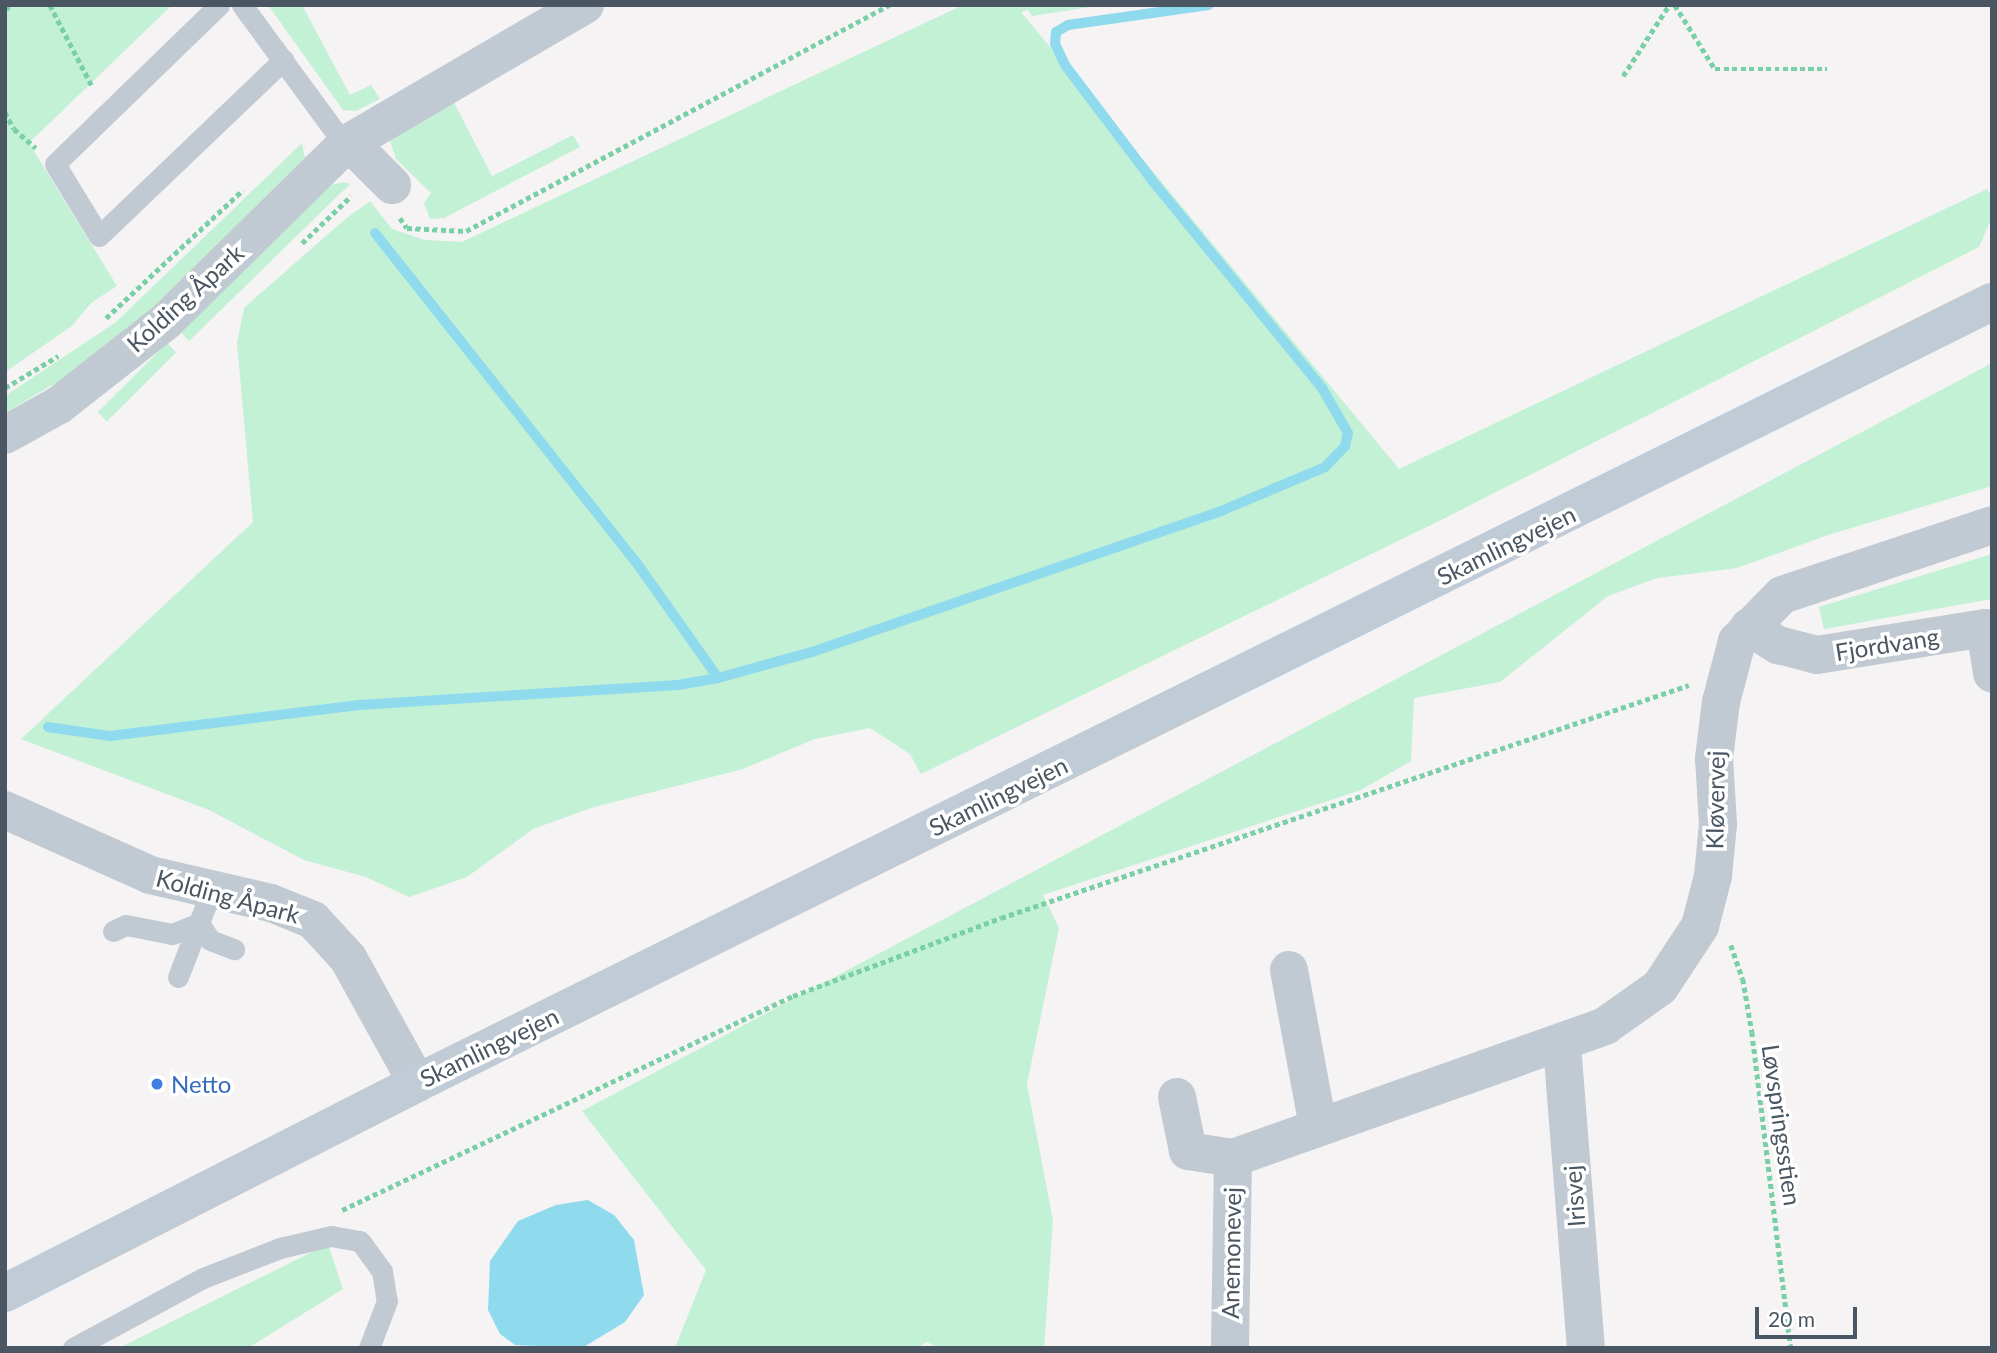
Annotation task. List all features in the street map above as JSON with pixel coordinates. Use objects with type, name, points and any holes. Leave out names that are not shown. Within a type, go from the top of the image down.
[{"type":"street","name":"Kolding Åpark","points":[[5,435],[59,405],[166,321],[347,144],[585,5]]},
{"type":"street","points":[[347,144],[395,201]]},
{"type":"street","name":"Skamlingvejen","points":[[5,1293],[416,1083],[1992,302]]},
{"type":"street","name":"Kløvervej","points":[[1177,1097],[1188,1151],[1233,1158],[1562,1045],[1605,1026],[1660,987],[1700,926],[1713,876],[1718,824],[1714,758],[1727,677],[1737,641],[1782,595],[1992,525]]},
{"type":"street","name":"Fjordvang","points":[[1749,626],[1778,645],[1817,656],[1985,628],[1992,673]]},
{"type":"street","name":"Kolding Åpark","points":[[5,810],[150,875],[205,906],[271,902],[313,920],[348,958],[416,1083]]},
{"type":"street","points":[[1289,970],[1318,1127]]},
{"type":"street","name":"Irisvej","points":[[1562,1045],[1586,1348]]},
{"type":"street","name":"Anemonevej","points":[[1230,1348],[1233,1158]]},
{"type":"lane","points":[[219,5],[55,164],[99,236],[283,60]]},
{"type":"lane","points":[[242,5],[347,144]]},
{"type":"lane","points":[[113,931],[126,925],[172,934],[205,906]]},
{"type":"lane","points":[[205,906],[210,940],[234,950]]},
{"type":"lane","points":[[178,977],[205,906]]},
{"type":"lane","points":[[73,1348],[203,1278],[280,1248],[331,1236],[360,1241],[382,1271],[387,1301],[369,1348]]},
{"type":"path","points":[[5,9],[13,5]]},
{"type":"path","points":[[50,5],[87,80],[112,109]]},
{"type":"path","points":[[395,201],[407,228],[466,231],[889,5]]},
{"type":"path","points":[[1623,76],[1669,5]]},
{"type":"path","points":[[1675,5],[1715,69],[1827,69]]},
{"type":"path","points":[[5,112],[14,129]]},
{"type":"path","points":[[5,125],[9,120]]},
{"type":"path","points":[[104,320],[253,180]]},
{"type":"path","points":[[5,388],[60,355]]},
{"type":"path","points":[[331,1216],[819,986],[1216,844],[1600,719],[1689,685],[1727,677]]},
{"type":"path","name":"Løvspringsstien","points":[[1700,926],[1731,945],[1744,979],[1791,1348]]},
{"type":"green space","points":[[5,5],[172,5],[29,143],[117,286],[91,303],[72,326],[5,372]]},
{"type":"green space","points":[[268,5],[302,5],[350,95],[371,85],[380,99],[356,111],[343,110]]},
{"type":"green space","points":[[963,5],[1103,5],[1032,16],[1028,10],[1021,12],[1399,469],[1987,189],[1992,196],[1992,217],[1979,247],[1441,520],[921,774],[910,754],[870,728],[815,739],[743,769],[594,807],[533,829],[467,877],[409,897],[366,877],[304,860],[209,810],[21,739],[253,522],[237,343],[244,308],[344,220],[370,201],[392,229],[425,240],[462,242]]},
{"type":"green space","points":[[451,97],[492,176],[573,135],[580,147],[444,218],[430,219],[424,203],[431,193],[396,159],[390,141]]},
{"type":"green space","points":[[302,143],[305,158],[148,312],[59,381],[5,413],[5,396],[116,322]]},
{"type":"green space","points":[[343,182],[350,184],[189,341],[179,330],[328,186]]},
{"type":"green space","points":[[167,343],[176,352],[107,421],[98,412]]},
{"type":"green space","points":[[1992,363],[1992,486],[1828,535],[1737,568],[1657,578],[1608,596],[1500,682],[1414,698],[1411,761],[1361,790],[1043,895],[1059,928],[1027,1084],[1053,1221],[1044,1348],[939,1348],[927,1342],[917,1348],[675,1348],[706,1270],[582,1111]]},
{"type":"green space","points":[[1992,554],[1992,599],[1824,629],[1819,607]]},
{"type":"green space","points":[[328,1244],[343,1289],[248,1348],[119,1348]]},
{"type":"water","points":[[588,1200],[614,1215],[634,1240],[644,1295],[625,1322],[582,1348],[515,1345],[500,1334],[488,1310],[490,1261],[518,1221],[556,1205]]},
{"type":"waterway","points":[[48,727],[110,736],[359,705],[678,685],[718,678],[812,652],[1221,511],[1325,467],[1345,446],[1348,433],[1322,388],[1152,180],[1065,65],[1055,44],[1056,32],[1068,25],[1209,5]]},
{"type":"waterway","points":[[375,233],[636,562],[718,678]]},
{"type":"place","name":"Netto","points":[[157,1084]]}]
